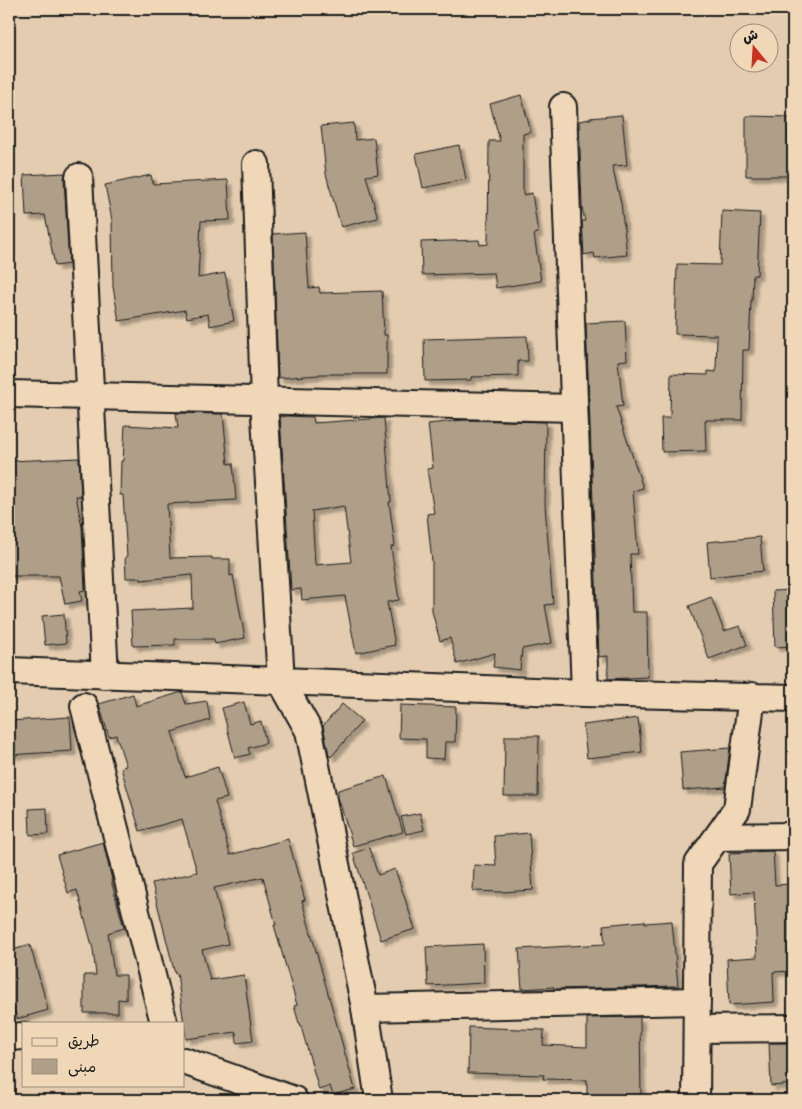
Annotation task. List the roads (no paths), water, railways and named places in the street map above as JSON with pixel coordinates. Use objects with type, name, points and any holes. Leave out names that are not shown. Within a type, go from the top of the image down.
[{"type":"street","points":[[563,108],[585,693]]},
{"type":"street","points":[[256,164],[264,400],[281,681],[309,731],[365,1008],[380,1100]]},
{"type":"street","points":[[79,177],[105,674]]},
{"type":"street","points":[[9,394],[574,408]]},
{"type":"street","points":[[9,671],[585,693],[793,698]]},
{"type":"street","points":[[696,1100],[698,864],[737,809],[752,696]]},
{"type":"street","points":[[84,706],[164,1022]]},
{"type":"street","points":[[718,837],[793,836]]},
{"type":"street","points":[[365,1008],[697,1001]]},
{"type":"street","points":[[697,1029],[793,1028]]},
{"type":"street","points":[[9,1037],[22,1036]]},
{"type":"street","points":[[185,1061],[294,1100]]}]
